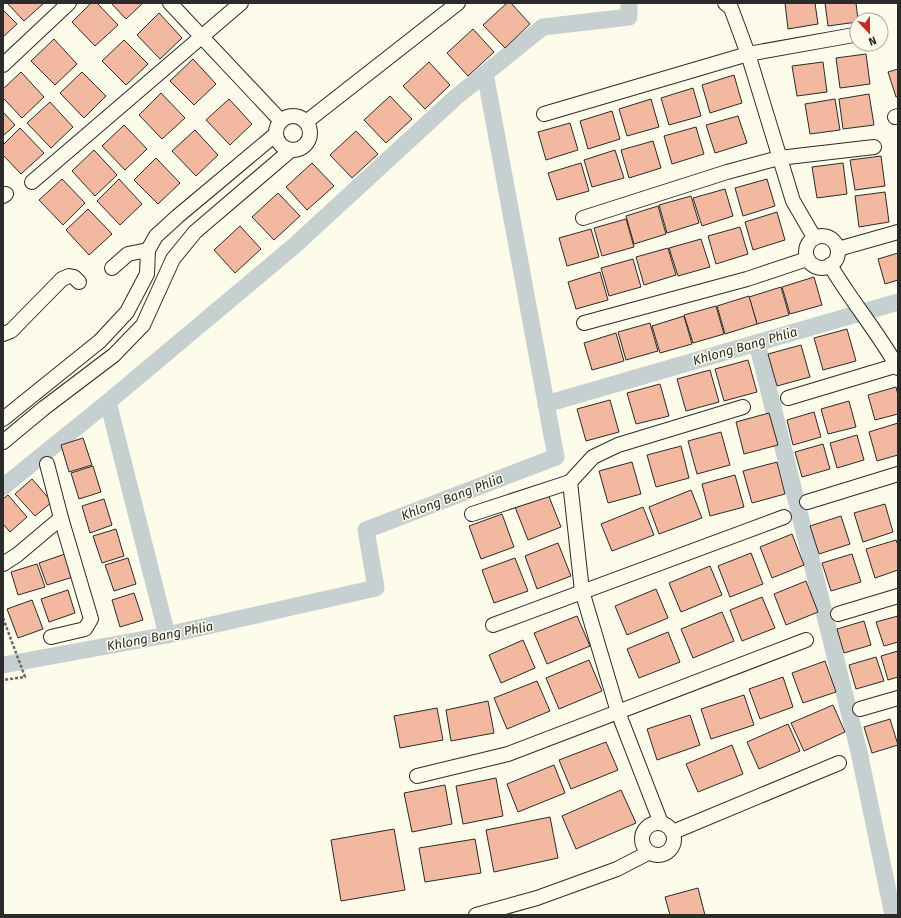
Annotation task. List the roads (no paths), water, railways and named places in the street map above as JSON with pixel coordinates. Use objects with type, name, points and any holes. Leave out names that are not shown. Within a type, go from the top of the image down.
[{"type":"street","points":[[3,65],[69,3]]},
{"type":"street","points":[[170,3],[202,36],[279,128],[278,141],[291,150]]},
{"type":"street","points":[[32,182],[241,3]]},
{"type":"street","points":[[306,122],[458,3]]},
{"type":"street","points":[[725,3],[731,8],[748,54],[793,201],[814,237]]},
{"type":"street","points":[[544,114],[748,54],[849,36]]},
{"type":"street","points":[[3,442],[114,355],[143,325],[173,258],[195,232],[291,150],[302,147],[309,138],[309,127],[306,122],[297,116],[285,118],[279,128],[156,236],[148,250],[147,274],[127,312],[100,341],[3,417],[15,432]]},
{"type":"street","points":[[583,218],[727,172],[779,158],[874,147]]},
{"type":"street","points":[[838,249],[898,232]]},
{"type":"street","points":[[814,237],[829,237],[836,244],[838,249],[836,258],[830,265],[820,268],[815,266],[807,259],[805,250],[810,240],[814,237]]},
{"type":"street","points":[[112,268],[128,254],[148,250]]},
{"type":"street","points":[[584,323],[747,279],[807,259]]},
{"type":"street","points":[[788,398],[898,366],[883,341],[844,289],[830,265]]},
{"type":"street","points":[[3,334],[11,331],[62,279],[69,276],[74,277],[80,282]]},
{"type":"street","points":[[472,514],[570,482],[593,457],[618,444],[742,407]]},
{"type":"street","points":[[47,464],[90,619],[85,629],[51,637]]},
{"type":"street","points":[[807,502],[898,474]]},
{"type":"street","points":[[570,482],[582,591],[618,712],[660,823]]},
{"type":"street","points":[[493,625],[784,517]]},
{"type":"street","points":[[3,564],[61,518]]},
{"type":"street","points":[[838,614],[898,596]]},
{"type":"street","points":[[417,776],[508,754],[806,640]]},
{"type":"street","points":[[860,710],[898,698]]},
{"type":"street","points":[[673,832],[839,763]]},
{"type":"street","points":[[660,823],[666,824],[673,832],[674,842],[670,852],[659,856],[648,853],[642,843],[643,832],[650,825],[660,823]]},
{"type":"street","points":[[476,915],[537,898],[617,869],[648,853]]},
{"type":"waterway","points":[[3,487],[108,402],[294,246],[456,97],[543,27],[629,17],[629,3]]},
{"type":"waterway","name":"Khlong Bang Phlia","points":[[3,665],[167,635],[376,588],[366,530],[556,457],[485,73]]},
{"type":"waterway","name":"Khlong Bang Phlia","points":[[546,404],[898,302]]},
{"type":"waterway","points":[[757,343],[859,752],[893,915]]},
{"type":"waterway","points":[[108,402],[167,635]]}]
